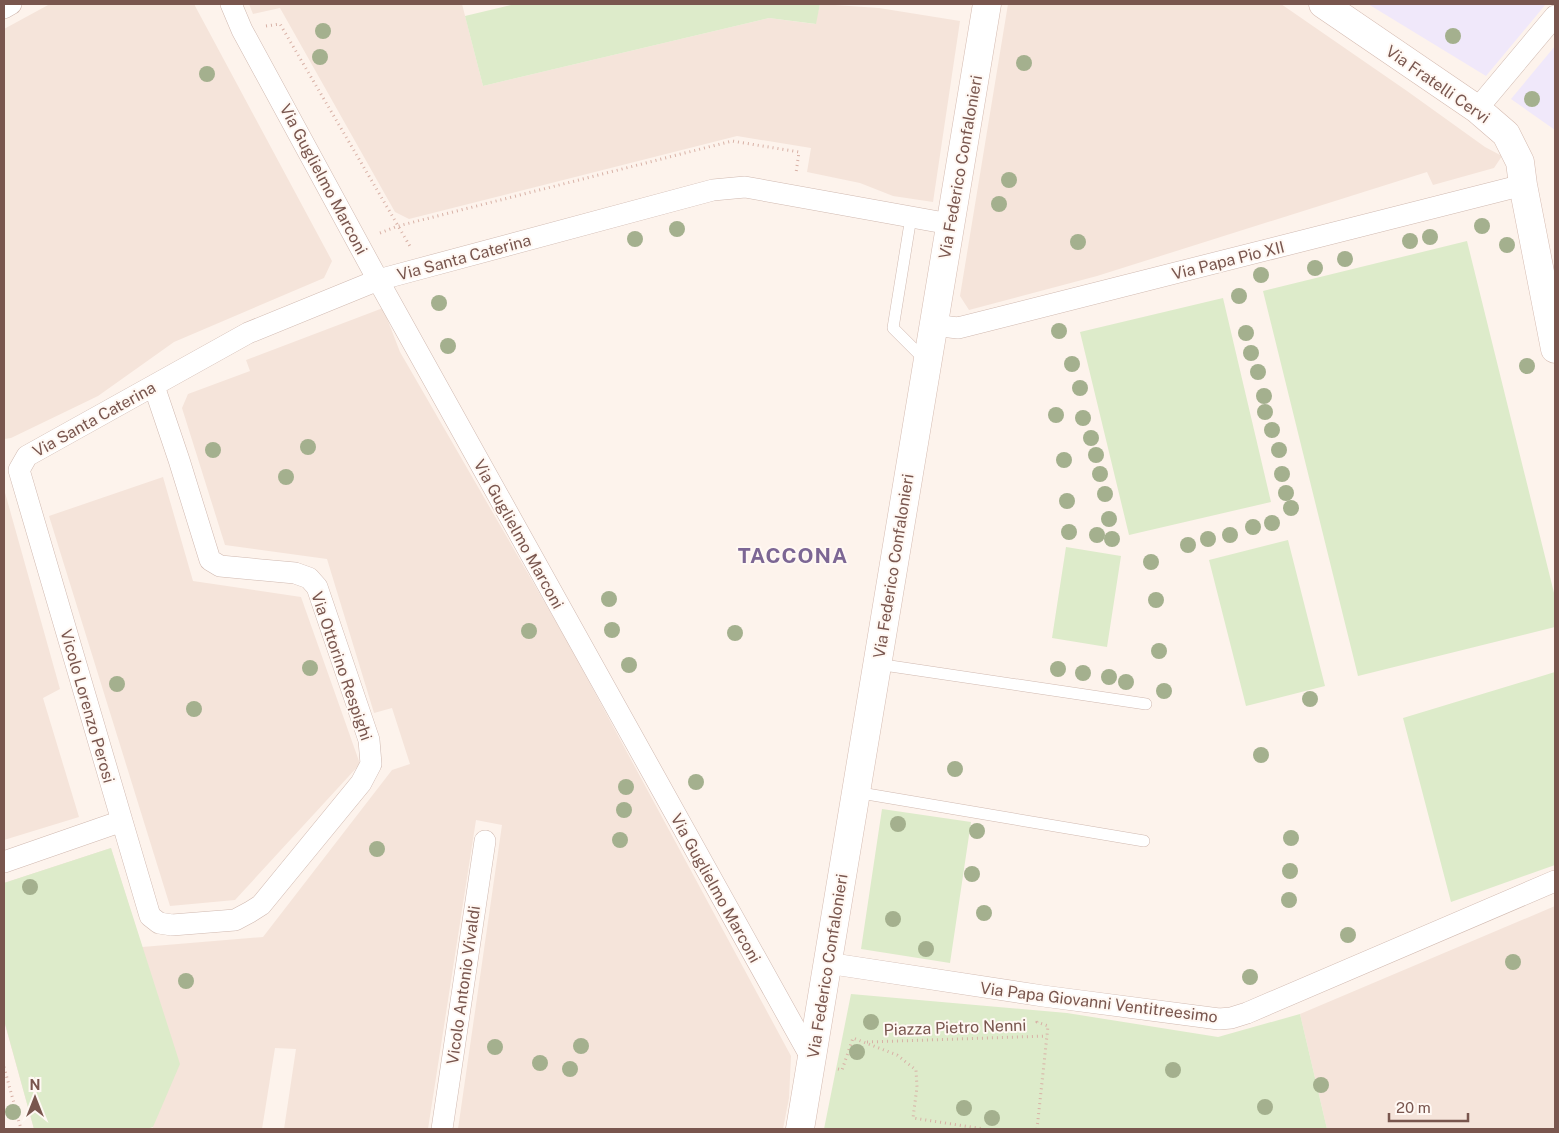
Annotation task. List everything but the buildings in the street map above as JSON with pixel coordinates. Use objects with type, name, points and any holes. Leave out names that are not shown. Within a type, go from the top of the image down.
[{"type":"street","points":[[4,8],[11,4]]},
{"type":"street","name":"Via Guglielmo Marconi","points":[[231,4],[242,30],[378,280],[812,1064]]},
{"type":"street","name":"Via Federico Confalonieri","points":[[800,1129],[987,4]]},
{"type":"street","name":"Via Fratelli Cervi","points":[[1323,4],[1477,109],[1506,134],[1520,162],[1555,349]]},
{"type":"street","points":[[1477,109],[1555,16]]},
{"type":"street","name":"Via Papa Pio XII","points":[[933,326],[958,328],[1523,185]]},
{"type":"street","name":"Via Santa Caterina","points":[[19,470],[27,456],[248,333],[378,280],[713,190],[746,187],[950,224]]},
{"type":"street","name":"Via Ottorino Respighi","points":[[122,821],[150,916],[159,923],[172,925],[235,920],[261,905],[361,783],[371,764],[369,740],[317,587],[309,578],[295,573],[220,566],[210,560],[154,386]]},
{"type":"street","name":"Vicolo Lorenzo Perosi","points":[[19,470],[122,821]]},
{"type":"street","points":[[4,862],[122,821]]},
{"type":"street","name":"Vicolo Antonio Vivaldi","points":[[442,1129],[485,841]]},
{"type":"street","name":"Via Papa Giovanni Ventitreesimo","points":[[827,963],[1043,996],[1219,1019],[1231,1018],[1247,1013],[1555,881]]},
{"type":"lane","points":[[911,217],[893,328],[927,361]]},
{"type":"lane","points":[[876,664],[1146,704]]},
{"type":"lane","points":[[855,792],[1144,841]]},
{"type":"path","points":[[242,30],[280,24],[423,268]]},
{"type":"path","points":[[358,242],[398,226],[732,142],[799,152],[793,196]]},
{"type":"path","name":"Piazza Pietro Nenni","points":[[1037,1129],[1048,1026],[1037,1022],[1043,996]]},
{"type":"path","name":"Piazza Pietro Nenni","points":[[864,1042],[1047,1036]]},
{"type":"path","name":"Piazza Pietro Nenni","points":[[812,1064],[842,1070],[853,1038],[864,1042],[897,1055],[916,1070],[917,1087],[913,1118],[984,1129]]},
{"type":"path","points":[[4,1067],[21,1129]]},
{"type":"shaded area","points":[[50,4],[194,4],[332,261],[324,278],[174,342],[98,396],[11,438],[4,439],[4,29]]},
{"type":"shaded area","points":[[249,4],[462,4],[483,86],[769,18],[815,24],[820,4],[879,8],[960,21],[933,202],[893,196],[860,183],[807,172],[811,148],[737,136],[409,219],[395,212],[280,8],[253,14]]},
{"type":"shaded area","points":[[1008,4],[1281,4],[1485,147],[1502,156],[1494,168],[1433,185],[1427,172],[1097,276],[969,310],[960,296]]},
{"type":"shaded area","points":[[1368,4],[1546,4],[1486,76]]},
{"type":"shaded area","points":[[1555,46],[1555,130],[1511,99]]},
{"type":"shaded area","points":[[383,308],[400,352],[567,641],[791,1056],[789,1098],[783,1129],[458,1129],[502,825],[476,820],[428,1129],[284,1129],[296,1049],[275,1048],[262,1129],[152,1129],[153,1127],[145,1129],[34,1129],[4,1021],[4,883],[111,848],[142,947],[263,937],[392,770],[410,764],[392,708],[374,713],[327,559],[225,545],[182,408],[188,394],[250,371],[246,360]]},
{"type":"shaded area","points":[[163,477],[193,581],[301,597],[360,764],[235,900],[170,906],[49,516]]},
{"type":"shaded area","points":[[4,489],[60,689],[43,698],[79,817],[4,840]]},
{"type":"shaded area","points":[[1555,906],[1555,1129],[1327,1129],[1300,1014]]},
{"type":"green space","points":[[515,4],[820,4],[816,24],[769,18],[483,86],[465,16]]},
{"type":"green space","points":[[1467,241],[1555,597],[1555,627],[1358,676],[1263,291]]},
{"type":"green space","points":[[1223,298],[1271,502],[1129,535],[1080,332]]},
{"type":"green space","points":[[1288,540],[1325,686],[1246,706],[1209,560]]},
{"type":"green space","points":[[1066,547],[1121,556],[1107,647],[1052,638]]},
{"type":"green space","points":[[1555,672],[1555,865],[1451,902],[1403,718]]},
{"type":"green space","points":[[882,809],[971,822],[950,963],[861,949]]},
{"type":"green space","points":[[111,848],[180,1064],[153,1127],[145,1129],[34,1129],[4,1020],[4,883]]},
{"type":"green space","points":[[851,994],[1067,1013],[1218,1037],[1300,1014],[1327,1129],[824,1129]]},
{"type":"district","name":"TACCONA","points":[[793,556]]}]
